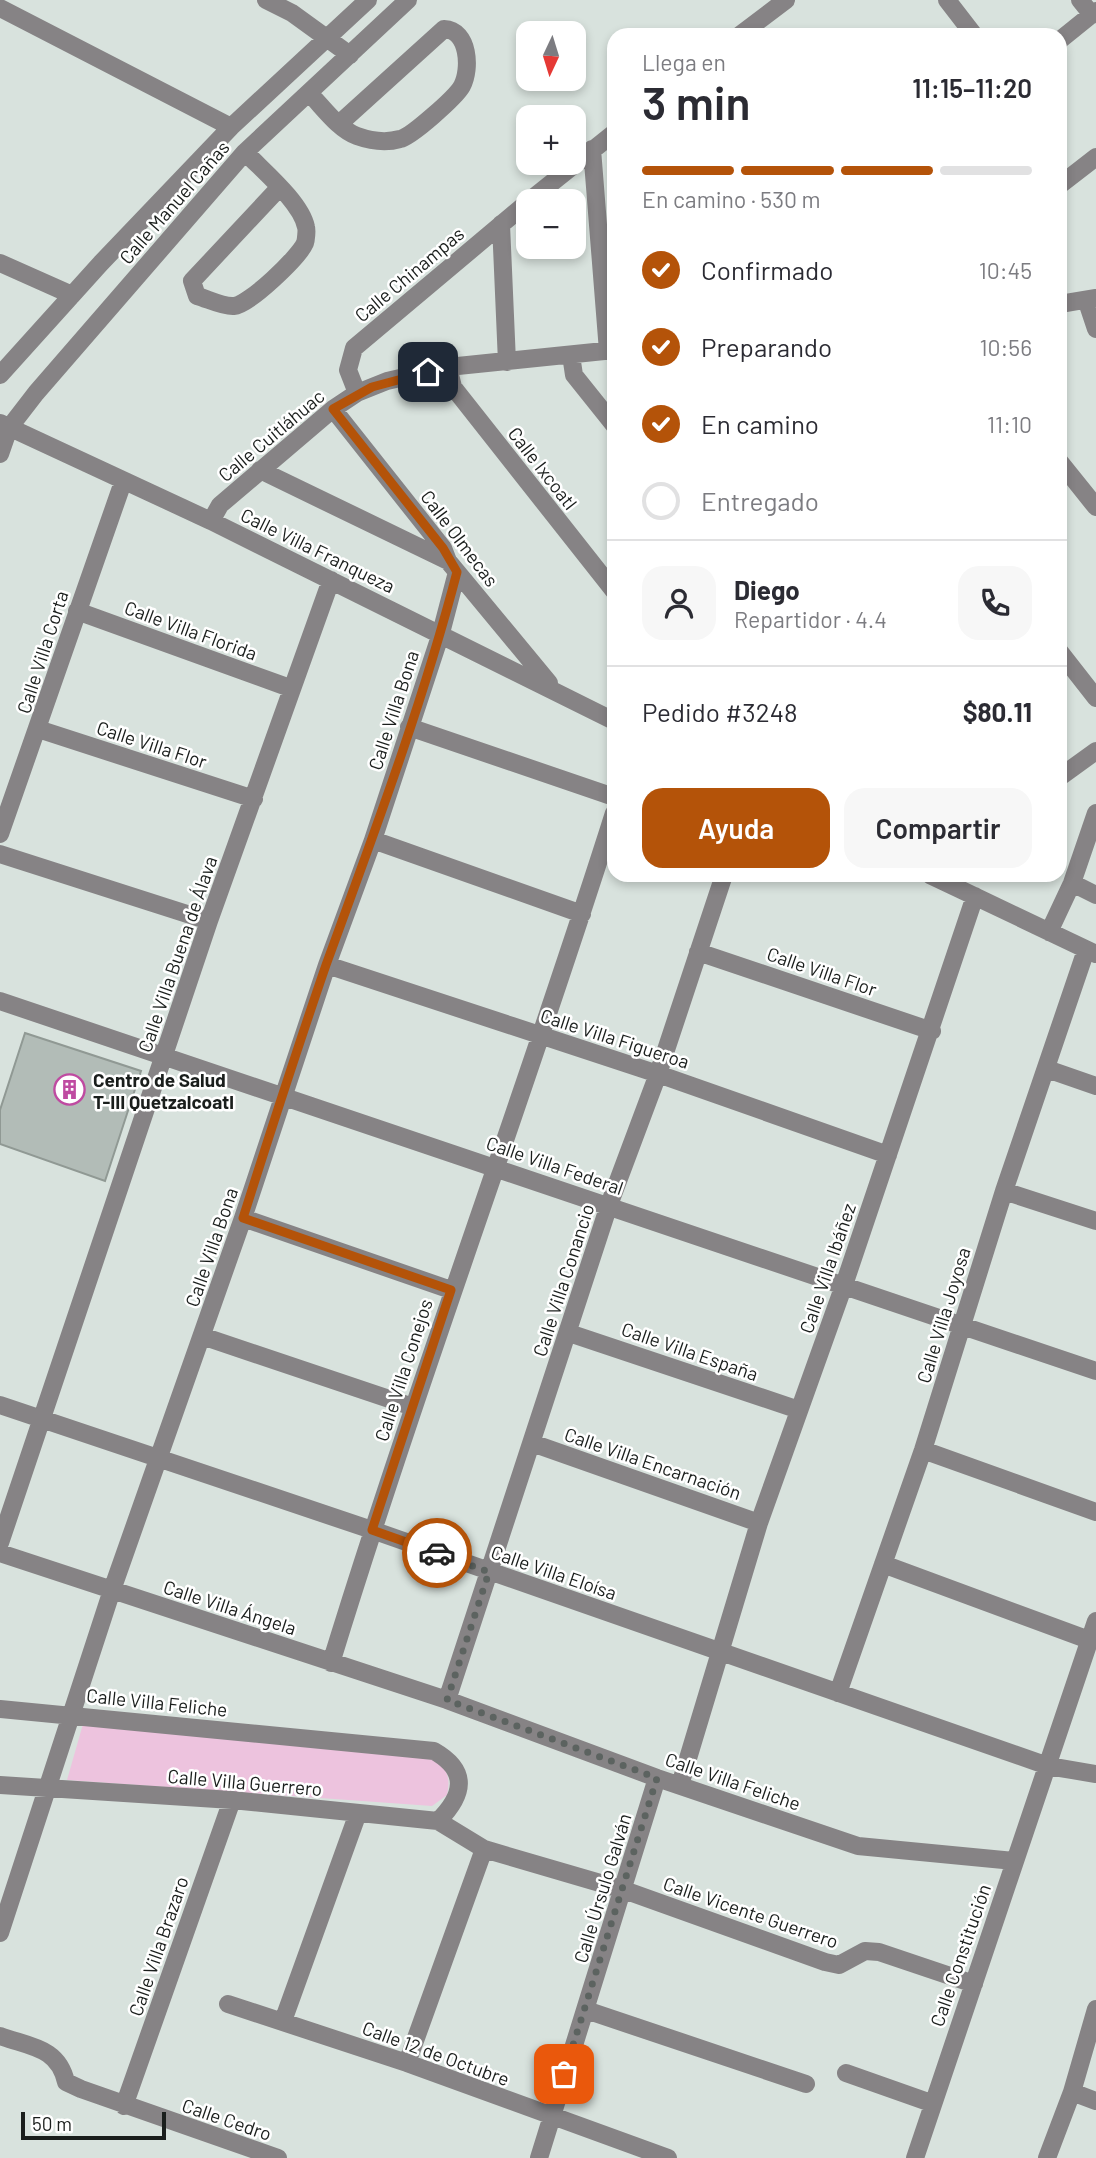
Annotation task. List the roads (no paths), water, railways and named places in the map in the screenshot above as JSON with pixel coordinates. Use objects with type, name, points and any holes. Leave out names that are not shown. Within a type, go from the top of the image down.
[{"type":"street","points":[[267,0],[329,37],[351,55]]},
{"type":"street","name":"Calle Manuel Cañas","points":[[0,375],[231,127],[369,0]]},
{"type":"street","name":"Calle Manuel Cañas","points":[[0,454],[4,426],[245,152],[408,0]]},
{"type":"street","points":[[947,0],[969,28]]},
{"type":"street","points":[[1067,34],[1094,13],[1080,0]]},
{"type":"street","points":[[748,28],[778,2]]},
{"type":"street","points":[[0,8],[231,127]]},
{"type":"street","points":[[309,93],[339,124],[356,136],[380,142],[404,139],[462,85],[466,72],[463,39],[456,32],[444,29],[339,124]]},
{"type":"street","name":"Calle Chinampas","points":[[544,189],[607,138]]},
{"type":"street","points":[[592,149],[607,308]]},
{"type":"street","points":[[245,152],[280,187],[300,213],[306,227],[305,243],[259,294],[247,302],[232,306],[197,296],[192,281],[280,187]]},
{"type":"street","points":[[1067,180],[1096,157]]},
{"type":"street","name":"Calle Chinampas","points":[[357,393],[348,370],[354,348],[516,212]]},
{"type":"street","points":[[501,225],[507,362]]},
{"type":"street","points":[[0,263],[72,295]]},
{"type":"street","points":[[1067,303],[1091,300],[1096,328]]},
{"type":"street","name":"Calle Cuitláhuac","points":[[211,522],[220,505],[333,409],[357,393],[387,381],[448,367],[607,351]]},
{"type":"street","points":[[570,355],[574,375],[607,416]]},
{"type":"street","name":"Calle Ixcoatl","points":[[448,367],[453,387],[607,582]]},
{"type":"street","name":"Calle Olmecas","points":[[333,409],[443,548],[453,567],[555,691]]},
{"type":"street","name":"Calle Villa Franqueza","points":[[4,426],[441,633],[607,717]]},
{"type":"street","points":[[260,470],[453,567]]},
{"type":"street","points":[[1067,471],[1096,507]]},
{"type":"street","name":"Calle Villa Corta","points":[[0,834],[123,482]]},
{"type":"street","name":"Calle Villa Bona","points":[[0,1933],[111,1590],[243,1218],[327,965],[373,840],[441,633],[453,567]]},
{"type":"street","name":"Calle Villa Buena de Álava","points":[[0,1543],[209,921],[254,799],[290,688],[331,580]]},
{"type":"street","name":"Calle Villa Florida","points":[[77,611],[290,688]]},
{"type":"street","points":[[1067,661],[1096,698]]},
{"type":"street","points":[[409,727],[607,795]]},
{"type":"street","name":"Calle Villa Flor","points":[[38,729],[254,799]]},
{"type":"street","points":[[1067,772],[1096,751]]},
{"type":"street","points":[[1049,932],[1072,883],[1096,813]]},
{"type":"street","name":"Calle Villa Conejos","points":[[331,1663],[451,1290],[541,1036],[607,835]]},
{"type":"street","points":[[373,840],[582,914]]},
{"type":"street","points":[[0,855],[209,921]]},
{"type":"street","name":"Calle Villa Conancio","points":[[447,1700],[609,1205],[658,1074],[722,882]]},
{"type":"street","points":[[954,882],[975,897],[1091,952]]},
{"type":"street","points":[[1072,883],[1096,895]]},
{"type":"street","name":"Calle Villa Ibáñez","points":[[722,1654],[759,1523],[932,1031],[975,897]]},
{"type":"street","name":"Calle Villa Flor","points":[[698,952],[932,1031]]},
{"type":"street","name":"Calle Villa Joyosa","points":[[838,1693],[923,1450],[1003,1191],[1091,952]]},
{"type":"street","name":"Calle Villa Figueroa","points":[[327,965],[658,1074],[888,1155]]},
{"type":"street","name":"Calle Villa Federal","points":[[0,1001],[1096,1371]]},
{"type":"street","points":[[1047,1069],[1096,1086]]},
{"type":"street","points":[[1003,1191],[1096,1222]]},
{"type":"street","points":[[243,1218],[451,1290]]},
{"type":"street","name":"Calle Villa España","points":[[569,1332],[799,1410]]},
{"type":"street","points":[[202,1336],[413,1407]]},
{"type":"street","name":"Calle Villa Eloísa","points":[[0,1405],[157,1461],[372,1530],[1048,1766],[1096,1774]]},
{"type":"street","name":"Calle Villa Encarnación","points":[[532,1443],[759,1523]]},
{"type":"street","points":[[923,1450],[1096,1512]]},
{"type":"street","name":"Calle Villa Ángela","points":[[0,1553],[447,1700]]},
{"type":"street","points":[[883,1564],[1089,1640]]},
{"type":"street","name":"Calle Constitución","points":[[915,2158],[1096,1621]]},
{"type":"street","points":[[680,1785],[722,1654]]},
{"type":"street","name":"Calle Villa Feliche","points":[[447,1700],[657,1778],[858,1846],[1014,1861]]},
{"type":"street","name":"Calle Villa Feliche","points":[[0,1709],[434,1751],[452,1762],[460,1780],[454,1805],[438,1821]]},
{"type":"street","name":"Calle Úrsulo Galván","points":[[539,2158],[657,1778]]},
{"type":"street","points":[[0,1784],[48,1788]]},
{"type":"street","name":"Calle Villa Guerrero","points":[[48,1788],[232,1800],[438,1821]]},
{"type":"street","name":"Calle Villa Brazaro","points":[[124,2106],[232,1800]]},
{"type":"street","points":[[283,2021],[358,1814]]},
{"type":"street","name":"Calle Vicente Guerrero","points":[[438,1821],[484,1849],[624,1890],[825,1962],[839,1965],[865,1951],[879,1952],[974,1984]]},
{"type":"street","points":[[407,2063],[484,1849]]},
{"type":"street","name":"Calle 12 de Octubre","points":[[228,2004],[407,2063],[668,2158]]},
{"type":"street","points":[[1047,2158],[1072,2092],[1096,2009]]},
{"type":"street","points":[[586,2010],[806,2084]]},
{"type":"street","name":"Calle Cedro","points":[[0,2036],[54,2056],[62,2065],[66,2082],[124,2106],[278,2158]]},
{"type":"street","points":[[846,2073],[932,2103]]},
{"type":"street","points":[[1072,2092],[1096,2101]]},
{"type":"place","name":"Centro de Salud T-III Quetzalcoatl","points":[[70,1090]]}]
